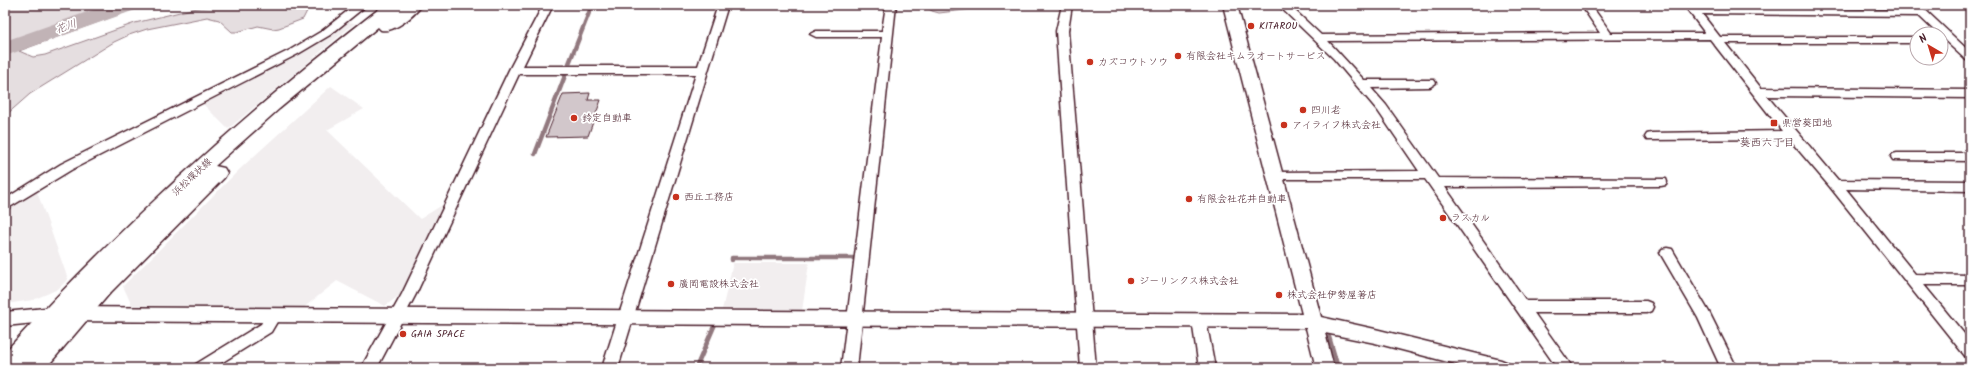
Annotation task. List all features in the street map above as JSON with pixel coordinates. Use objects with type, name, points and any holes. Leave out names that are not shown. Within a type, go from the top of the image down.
[{"type":"main road","name":"浜松環状線","points":[[6,368],[55,314],[133,233],[213,158],[297,84],[395,5]]},
{"type":"main road","name":"浜松環状線","points":[[30,368],[78,314],[153,235],[247,145],[318,82],[413,5]]},
{"type":"street","points":[[5,205],[66,167],[294,52],[336,26],[362,5]]},
{"type":"street","points":[[369,368],[409,294],[515,70],[548,5]]},
{"type":"street","points":[[610,368],[723,5]]},
{"type":"street","points":[[849,368],[892,5]]},
{"type":"street","points":[[1067,5],[1062,31],[1088,368]]},
{"type":"street","points":[[1230,5],[1325,368]]},
{"type":"street","points":[[1283,5],[1363,84],[1432,178],[1565,368]]},
{"type":"street","points":[[1586,5],[1607,36]]},
{"type":"street","points":[[1692,8],[1918,9],[1933,26]]},
{"type":"street","points":[[1692,8],[1714,38],[1792,135],[1835,184],[1970,352]]},
{"type":"street","points":[[816,34],[888,34]]},
{"type":"street","points":[[1318,38],[1607,36],[1909,40]]},
{"type":"street","points":[[1949,42],[1970,58]]},
{"type":"street","points":[[515,70],[702,70]]},
{"type":"street","points":[[1363,84],[1430,83]]},
{"type":"street","points":[[1758,92],[1970,94]]},
{"type":"street","points":[[1651,137],[1792,135]]},
{"type":"street","points":[[1898,157],[1970,157]]},
{"type":"street","points":[[1274,176],[1661,182]]},
{"type":"street","points":[[1835,184],[1970,186]]},
{"type":"street","points":[[1666,253],[1704,316],[1729,368]]},
{"type":"street","points":[[1912,279],[1970,280]]},
{"type":"street","points":[[1522,306],[1646,307]]},
{"type":"street","points":[[5,319],[55,314],[78,314],[855,317],[1298,321],[1375,336],[1501,368]]},
{"type":"street","points":[[201,368],[266,328],[274,315]]},
{"type":"street","points":[[1199,320],[1207,368]]},
{"type":"shaded area","points":[[5,5],[139,5],[140,7],[19,51],[33,57],[45,55],[135,23],[192,9],[211,6],[310,5],[303,19],[273,29],[258,26],[232,32],[219,20],[207,17],[147,29],[129,35],[114,42],[30,94],[5,116]]},
{"type":"shaded area","points":[[898,5],[1007,5],[939,13],[926,7]]},
{"type":"shaded area","points":[[108,7],[115,11],[114,14],[82,21]]},
{"type":"shaded area","points":[[347,22],[355,23],[228,129],[201,102],[329,34]]},
{"type":"shaded area","points":[[331,86],[364,109],[327,130],[420,219],[447,202],[404,292],[385,306],[337,281],[302,309],[133,308],[123,286],[240,169]]},
{"type":"shaded area","points":[[36,189],[68,279],[58,289],[33,300],[5,304],[5,209]]},
{"type":"shaded area","points":[[733,263],[809,263],[802,311],[722,310]]},
{"type":"building","name":"鈴定自動車","points":[[590,93],[588,100],[601,100],[588,136],[546,137],[563,94]]},
{"type":"waterway","name":"花川","points":[[5,49],[127,5]]},
{"type":"waterway","points":[[568,66],[592,5]]},
{"type":"waterway","points":[[535,154],[566,73]]},
{"type":"waterway","points":[[732,260],[732,258],[853,258]]},
{"type":"waterway","points":[[696,368],[715,324]]},
{"type":"waterway","points":[[1329,337],[1338,368]]},
{"type":"place","name":"KITAROU","points":[[1251,26]]},
{"type":"place","name":"有限会社キムラオートサービス","points":[[1178,56]]},
{"type":"place","name":"カズコウトソウ","points":[[1090,62]]},
{"type":"place","name":"四川老","points":[[1303,110]]},
{"type":"place","name":"鈴定自動車","points":[[574,118]]},
{"type":"place","name":"県営葵団地","points":[[1774,123]]},
{"type":"place","name":"アイライフ株式会社","points":[[1284,125]]},
{"type":"place","name":"西丘工務店","points":[[676,197]]},
{"type":"place","name":"有限会社花井自動車","points":[[1189,199]]},
{"type":"place","name":"ラスカル","points":[[1443,218]]},
{"type":"place","name":"ジーリンクス株式会社","points":[[1131,281]]},
{"type":"place","name":"廣岡電設株式会社","points":[[671,284]]},
{"type":"place","name":"株式会社伊勢屋箸店","points":[[1279,295]]},
{"type":"place","name":"GAIA SPACE","points":[[403,334]]},
{"type":"district","name":"葵西六丁目","points":[[1767,143]]}]
